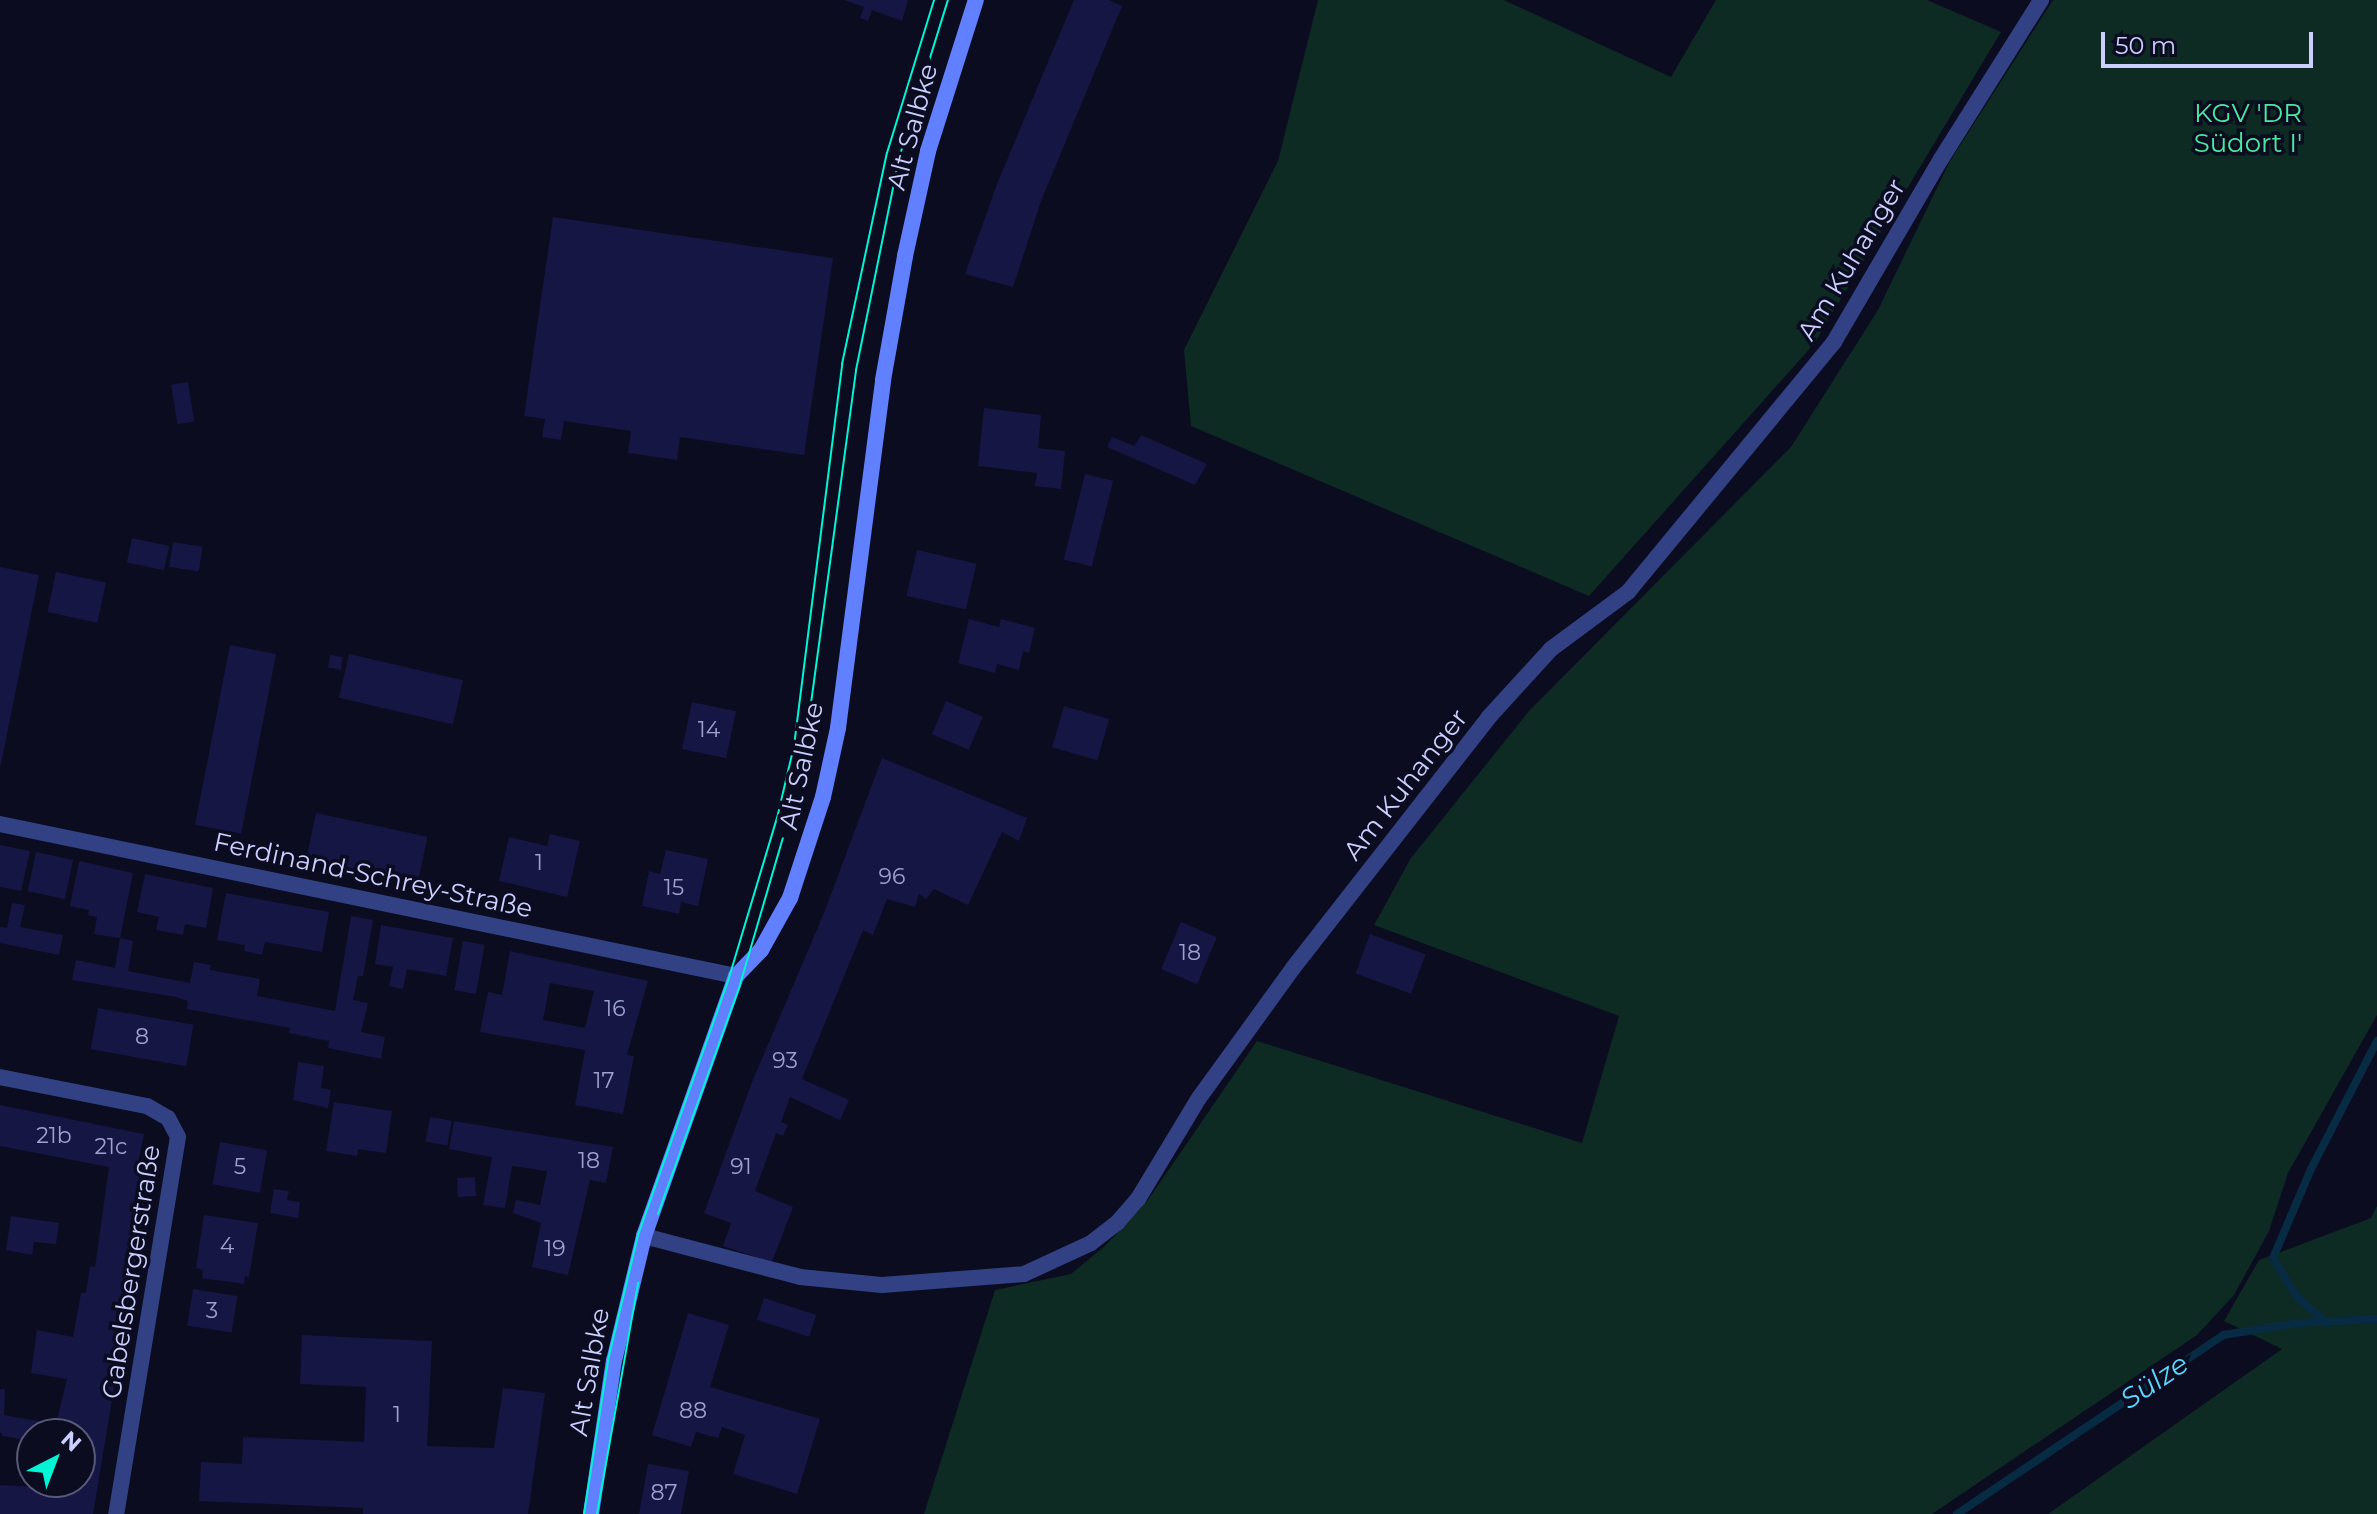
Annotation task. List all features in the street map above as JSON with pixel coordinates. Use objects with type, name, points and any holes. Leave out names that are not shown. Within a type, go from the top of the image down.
[{"type":"main road","name":"Alt Salbke","points":[[591,1514],[614,1361],[644,1236],[736,976],[761,950],[790,898],[823,797],[838,728],[878,419],[905,256],[928,151],[976,0]]},
{"type":"street","name":"Am Kuhanger","points":[[644,1236],[800,1277],[882,1285],[1024,1274],[1091,1243],[1117,1223],[1138,1199],[1199,1098],[1293,968],[1488,718],[1551,649],[1628,592],[1834,342],[1941,159],[2041,0]]},
{"type":"street","name":"Ferdinand-Schrey-Straße","points":[[0,824],[736,976]]},
{"type":"street","name":"Gabelsbergerstraße","points":[[0,1077],[147,1106],[168,1118],[178,1137],[116,1514]]},
{"type":"green space","points":[[1318,0],[1504,0],[1671,77],[1716,0],[1927,0],[2001,32],[1814,344],[1589,596],[1191,426],[1184,350],[1278,161]]},
{"type":"green space","name":"KGV 'DR Südort I'","points":[[2053,0],[2377,0],[2377,1015],[2288,1173],[2269,1231],[2234,1295],[2197,1335],[1932,1514],[924,1514],[995,1290],[1071,1274],[1106,1245],[1148,1200],[1257,1041],[1582,1143],[1619,1016],[1374,925],[1411,858],[1529,711],[1791,447],[1878,310],[1950,161]]},
{"type":"green space","points":[[2377,1206],[2377,1514],[2048,1514],[2282,1349],[2224,1321],[2259,1260],[2371,1218]]},
{"type":"building","points":[[844,0],[908,0],[902,21],[872,10],[868,21],[860,18],[864,7]]},
{"type":"building","points":[[1074,0],[1109,0],[1122,6],[1041,201],[1013,287],[965,274],[997,184]]},
{"type":"building","points":[[553,217],[833,258],[804,455],[680,437],[677,460],[628,453],[631,431],[564,421],[561,440],[542,437],[545,419],[524,416]]},
{"type":"building","points":[[188,382],[194,422],[177,424],[171,385]]},
{"type":"building","points":[[984,408],[1041,415],[1038,448],[1065,451],[1061,489],[1035,486],[1037,473],[978,466]]},
{"type":"building","points":[[1141,435],[1207,464],[1195,485],[1107,447],[1112,437],[1134,446]]},
{"type":"building","points":[[1085,474],[1113,481],[1092,566],[1064,559]]},
{"type":"building","points":[[132,538],[169,546],[164,570],[127,562]]},
{"type":"building","points":[[173,542],[203,547],[199,571],[169,567]]},
{"type":"building","points":[[917,550],[976,564],[966,610],[906,596]]},
{"type":"building","points":[[0,567],[39,575],[1,764],[0,764]]},
{"type":"building","points":[[56,572],[106,583],[97,623],[47,612]]},
{"type":"building","points":[[969,619],[999,627],[1001,619],[1035,628],[1029,653],[1023,651],[1019,670],[997,664],[995,673],[958,663]]},
{"type":"building","points":[[230,645],[276,654],[241,834],[195,825]]},
{"type":"building","points":[[349,654],[463,680],[453,724],[339,698]]},
{"type":"building","points":[[330,655],[343,657],[341,670],[328,668]]},
{"type":"building","points":[[946,701],[983,717],[969,750],[932,734]]},
{"type":"building","points":[[692,702],[736,711],[726,758],[682,749]]},
{"type":"building","points":[[1064,706],[1109,719],[1097,760],[1052,747]]},
{"type":"building","points":[[882,758],[1027,818],[1019,841],[1002,832],[968,905],[934,889],[926,899],[919,894],[915,907],[887,899],[873,935],[863,930],[802,1079],[849,1100],[840,1120],[790,1097],[781,1122],[788,1125],[783,1136],[776,1133],[755,1191],[793,1207],[772,1262],[723,1246],[731,1223],[704,1213],[752,1082],[824,913]]},
{"type":"building","points":[[316,813],[428,837],[418,883],[306,859]]},
{"type":"building","points":[[550,834],[580,841],[567,897],[499,881],[509,837],[547,846]]},
{"type":"building","points":[[0,845],[30,851],[21,891],[0,887]]},
{"type":"building","points":[[666,850],[708,859],[698,906],[681,902],[679,914],[642,906],[649,871],[660,874]]},
{"type":"building","points":[[36,852],[73,860],[65,899],[28,891]]},
{"type":"building","points":[[79,861],[133,873],[120,938],[94,934],[97,917],[88,915],[89,910],[70,906]]},
{"type":"building","points":[[145,874],[213,888],[206,928],[185,924],[183,935],[156,930],[159,917],[137,912]]},
{"type":"building","points":[[226,893],[329,912],[322,952],[265,942],[262,955],[244,951],[245,945],[217,940]]},
{"type":"building","points":[[12,903],[25,905],[20,927],[63,935],[59,955],[0,943],[0,927],[7,928]]},
{"type":"building","points":[[351,916],[373,920],[363,976],[358,976],[353,1000],[368,1003],[361,1032],[385,1037],[381,1059],[328,1048],[329,1041],[289,1033],[290,1028],[187,1009],[188,1001],[176,997],[72,980],[76,960],[115,968],[120,938],[133,941],[128,971],[190,983],[194,962],[211,965],[210,970],[260,979],[257,996],[335,1011]]},
{"type":"building","points":[[1181,922],[1217,937],[1197,984],[1161,969]]},
{"type":"building","points":[[381,925],[453,938],[446,976],[407,969],[403,989],[389,986],[393,967],[375,964]]},
{"type":"building","points":[[1370,934],[1425,954],[1411,994],[1356,973]]},
{"type":"building","points":[[463,941],[485,945],[476,994],[454,990]]},
{"type":"building","points":[[510,951],[648,981],[627,1055],[634,1056],[623,1114],[575,1105],[585,1050],[480,1032],[488,992],[502,995]],"holes":[[[550,983],[594,991],[585,1028],[543,1020]]]},
{"type":"building","points":[[98,1008],[194,1025],[186,1066],[91,1049]]},
{"type":"building","points":[[298,1062],[324,1066],[321,1088],[331,1090],[328,1108],[293,1100]]},
{"type":"building","points":[[334,1102],[392,1111],[386,1153],[358,1149],[357,1156],[326,1151]]},
{"type":"building","points":[[0,1105],[144,1134],[137,1169],[150,1171],[96,1496],[96,1418],[57,1418],[67,1379],[31,1373],[37,1330],[73,1337],[81,1293],[86,1293],[90,1266],[95,1267],[109,1167],[0,1146]]},
{"type":"building","points":[[430,1117],[452,1121],[447,1145],[426,1142]]},
{"type":"building","points":[[454,1121],[613,1147],[606,1183],[590,1180],[568,1275],[532,1267],[541,1223],[513,1213],[516,1200],[540,1205],[547,1171],[512,1166],[505,1208],[483,1205],[492,1157],[449,1149]]},
{"type":"building","points":[[220,1142],[267,1150],[260,1193],[213,1184]]},
{"type":"building","points":[[475,1177],[476,1196],[458,1197],[457,1178]]},
{"type":"building","points":[[274,1189],[289,1191],[287,1200],[300,1202],[298,1218],[270,1213]]},
{"type":"building","points":[[204,1215],[258,1223],[249,1277],[245,1276],[244,1284],[202,1278],[203,1270],[196,1268]]},
{"type":"building","points":[[11,1216],[59,1223],[56,1244],[34,1242],[32,1255],[6,1250]]},
{"type":"building","points":[[193,1289],[237,1296],[232,1333],[187,1326]]},
{"type":"building","points":[[764,1298],[816,1315],[809,1337],[757,1320]]},
{"type":"building","points":[[688,1313],[729,1325],[710,1387],[820,1419],[797,1494],[733,1474],[745,1435],[722,1427],[718,1438],[696,1432],[691,1447],[652,1435]]},
{"type":"building","points":[[302,1335],[432,1341],[427,1446],[494,1448],[503,1388],[545,1393],[528,1514],[363,1514],[363,1508],[199,1501],[201,1462],[242,1464],[243,1437],[364,1442],[366,1387],[300,1384]]},
{"type":"building","points":[[0,1389],[5,1389],[4,1415],[21,1418],[16,1418],[16,1438],[3,1436],[0,1432]]},
{"type":"building","points":[[648,1464],[689,1471],[681,1514],[639,1514]]},
{"type":"building","points":[[0,1485],[16,1486],[16,1498],[96,1498],[93,1514],[0,1514]]},
{"type":"waterway","points":[[2327,1323],[2297,1297],[2273,1258],[2311,1169],[2377,1041]]},
{"type":"waterway","name":"Sülze","points":[[1957,1514],[2223,1335],[2298,1323],[2377,1319]]},
{"type":"tram line","points":[[584,1514],[608,1360],[638,1235],[728,981],[778,814],[794,746],[842,364],[887,153],[934,0]]},
{"type":"tram line","points":[[807,733],[856,370],[899,158],[948,0]]},
{"type":"tram line","points":[[658,1214],[739,988],[783,838]]},
{"type":"tram line","points":[[597,1514],[638,1283]]}]
